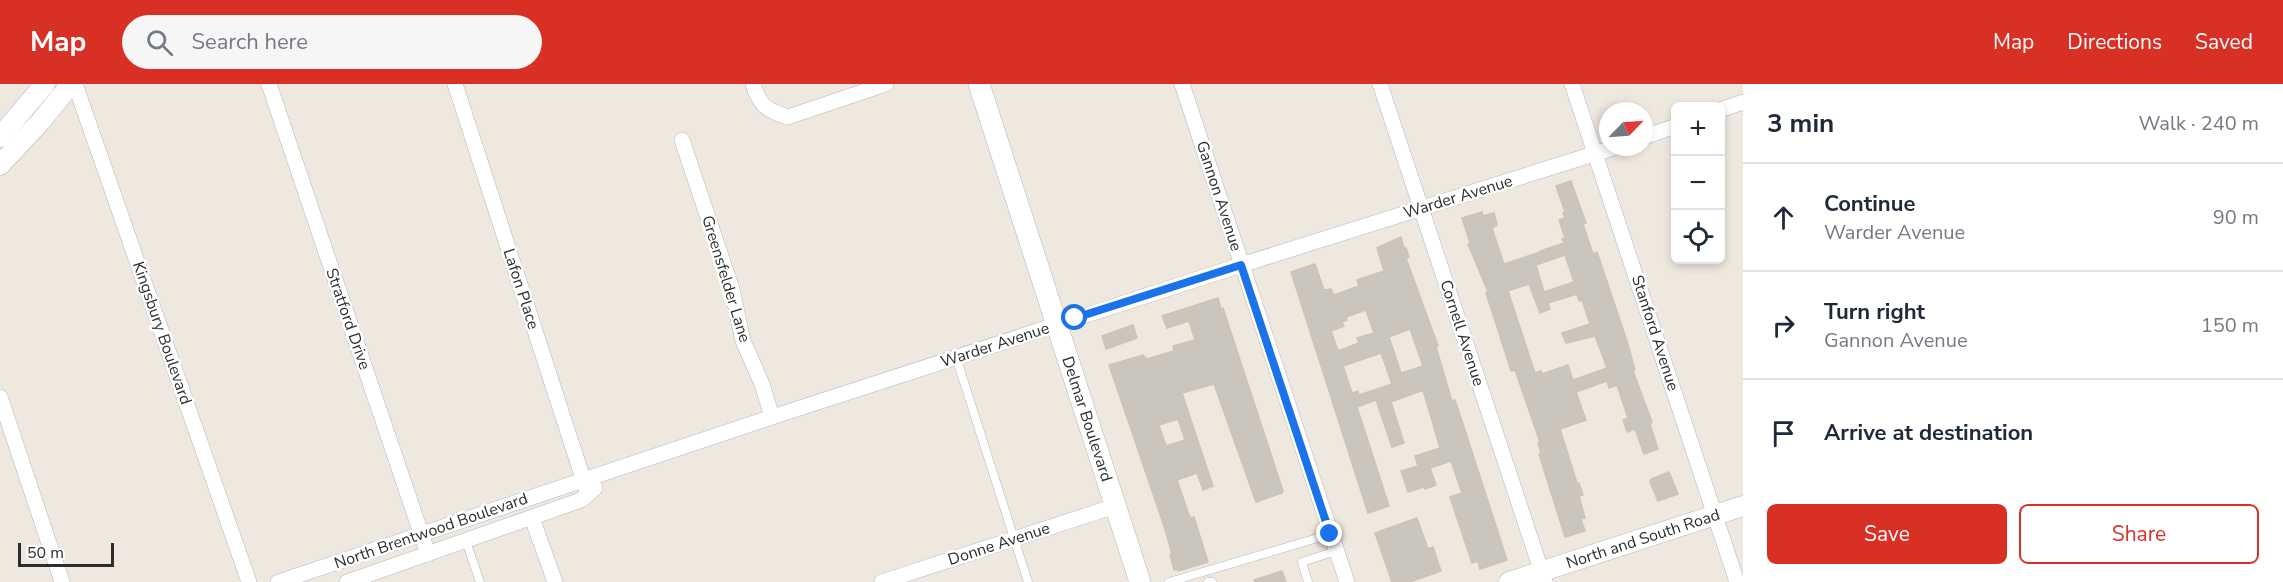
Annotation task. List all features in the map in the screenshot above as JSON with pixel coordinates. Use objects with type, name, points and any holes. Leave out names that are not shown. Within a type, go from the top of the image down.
[{"type":"main road","name":"Delmar Boulevard","points":[[979,84],[1140,582]]},
{"type":"street","points":[[0,137],[45,84]]},
{"type":"street","points":[[0,165],[41,121],[70,84]]},
{"type":"street","name":"Kingsbury Boulevard","points":[[75,84],[249,582]]},
{"type":"street","name":"Stratford Drive","points":[[269,84],[428,554]]},
{"type":"street","name":"Lafon Place","points":[[455,84],[586,487]]},
{"type":"street","points":[[753,84],[759,101],[766,107],[788,117],[854,89],[886,84]]},
{"type":"street","name":"Gannon Avenue","points":[[1182,84],[1347,582]]},
{"type":"street","name":"Cornell Avenue","points":[[1380,84],[1543,577]]},
{"type":"street","name":"Stanford Avenue","points":[[1572,84],[1737,582]]},
{"type":"street","points":[[1725,108],[1743,102]]},
{"type":"street","points":[[1653,134],[1671,128]]},
{"type":"street","name":"Greensfelder Lane","points":[[682,141],[732,289],[743,341],[762,384],[772,417]]},
{"type":"street","name":"Warder Avenue","points":[[586,487],[615,470],[772,417],[1241,265],[1599,153]]},
{"type":"street","points":[[0,397],[62,582]]},
{"type":"street","name":"North Brentwood Boulevard","points":[[278,582],[421,534],[586,487]]},
{"type":"street","name":"North Brentwood Boulevard","points":[[354,581],[581,500],[586,487]]},
{"type":"street","name":"Donne Avenue","points":[[882,582],[1115,506]]},
{"type":"street","name":"North and South Road","points":[[1509,582],[1543,577],[1743,506]]},
{"type":"street","points":[[532,518],[555,582]]},
{"type":"lane","points":[[956,357],[1028,582]]},
{"type":"lane","points":[[1170,582],[1330,534]]},
{"type":"lane","points":[[466,541],[480,582]]},
{"type":"lane","points":[[1308,582],[1302,562],[1336,551]]},
{"type":"building","points":[[1571,181],[1586,223],[1583,224],[1593,254],[1597,252],[1627,341],[1635,370],[1633,371],[1652,422],[1650,424],[1658,449],[1644,454],[1635,429],[1627,432],[1623,420],[1628,418],[1617,385],[1609,388],[1607,381],[1576,392],[1586,420],[1560,429],[1583,495],[1579,496],[1585,518],[1581,519],[1585,531],[1565,537],[1539,454],[1541,453],[1538,443],[1540,442],[1515,370],[1511,371],[1486,293],[1488,292],[1468,244],[1470,243],[1462,218],[1482,212],[1483,216],[1494,213],[1497,225],[1492,228],[1504,264],[1540,252],[1564,243],[1562,239],[1565,238],[1559,220],[1565,218],[1563,213],[1565,212],[1556,186]],"holes":[[[1565,255],[1574,282],[1544,292],[1536,265]],[[1529,284],[1540,313],[1550,309],[1548,303],[1577,294],[1579,301],[1582,300],[1590,324],[1562,333],[1566,343],[1595,336],[1607,368],[1573,380],[1568,365],[1542,374],[1541,371],[1535,373],[1508,291]]]},
{"type":"building","points":[[1401,237],[1404,248],[1406,248],[1409,257],[1406,258],[1438,346],[1436,347],[1452,401],[1455,400],[1507,560],[1480,569],[1478,561],[1472,563],[1450,497],[1462,493],[1451,461],[1430,468],[1436,485],[1408,492],[1401,471],[1418,466],[1415,456],[1440,448],[1423,390],[1391,402],[1404,443],[1392,447],[1376,400],[1357,407],[1389,506],[1368,513],[1291,272],[1315,264],[1324,290],[1331,289],[1334,295],[1359,286],[1357,280],[1384,271],[1377,248]],"holes":[[[1366,310],[1374,333],[1357,338],[1359,343],[1338,351],[1331,331],[1344,326],[1342,322],[1347,320],[1346,317]],[[1410,329],[1423,366],[1401,373],[1389,337]],[[1381,353],[1392,384],[1359,395],[1358,391],[1352,393],[1343,366]]]},
{"type":"building","points":[[1218,298],[1283,491],[1256,502],[1214,384],[1182,393],[1213,486],[1203,490],[1197,473],[1177,480],[1190,518],[1194,517],[1208,562],[1178,571],[1174,570],[1164,526],[1109,365],[1143,355],[1147,359],[1174,351],[1173,346],[1195,340],[1189,321],[1167,328],[1162,316]],"holes":[[[1178,419],[1185,440],[1166,446],[1159,425]]]},
{"type":"building","points":[[1133,325],[1137,338],[1106,349],[1102,336]]},
{"type":"building","points":[[1669,472],[1678,494],[1658,501],[1650,482],[1651,479]]},
{"type":"building","points":[[1417,518],[1428,549],[1433,547],[1441,571],[1410,582],[1392,582],[1375,533]]},
{"type":"building","points":[[1282,571],[1286,582],[1255,582],[1254,580]]},
{"type":"route","points":[[1075,318],[1241,265],[1330,534]]}]
